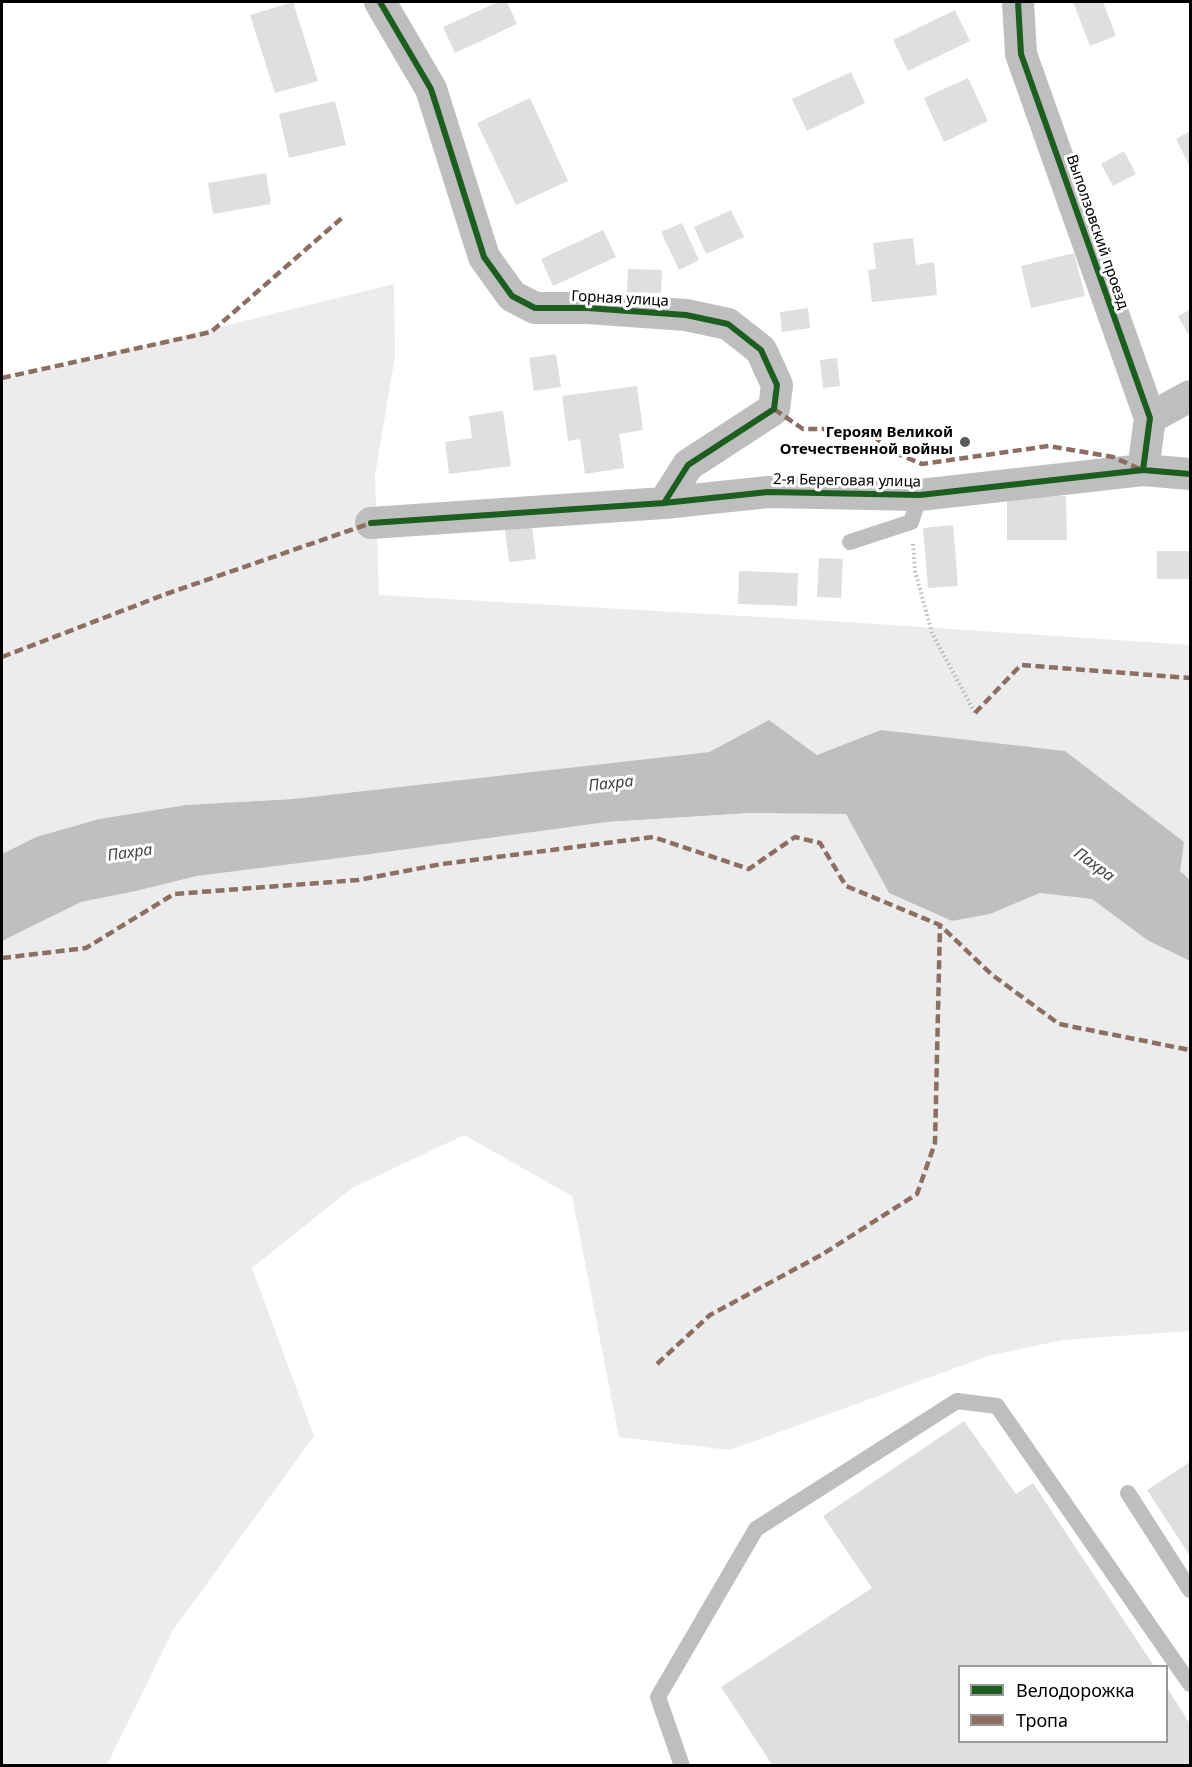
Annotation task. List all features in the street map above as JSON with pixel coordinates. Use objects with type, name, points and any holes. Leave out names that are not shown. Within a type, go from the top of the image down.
[{"type":"street","name":"Горная улица","points":[[380,2],[431,89],[484,257],[512,296],[535,308],[587,308],[696,317],[728,324],[761,350],[777,385],[774,409],[688,465],[664,503]]},
{"type":"street","name":"Выползовский проезд","points":[[1018,2],[1021,54],[1150,418],[1143,470]]},
{"type":"street","points":[[1150,418],[1191,396]]},
{"type":"street","name":"2-я Береговая улица","points":[[371,523],[664,503],[768,492],[920,495],[1143,470],[1191,474]]},
{"type":"lane","points":[[850,542],[911,522],[920,495]]},
{"type":"lane","points":[[682,1766],[658,1697],[756,1529],[957,1401],[997,1406],[1191,1684]]},
{"type":"lane","points":[[1128,1493],[1191,1590]]},
{"type":"path","points":[[915,571],[932,633],[975,713]]},
{"type":"shaded area","points":[[394,284],[395,356],[375,476],[379,595],[847,622],[1190,645],[1190,880],[1180,871],[881,730],[817,755],[769,720],[709,752],[293,799],[186,805],[99,819],[36,837],[2,854],[2,381]]},
{"type":"shaded area","points":[[750,813],[846,814],[889,893],[952,921],[990,914],[1040,893],[1092,899],[1147,940],[1190,961],[1190,1331],[1063,1340],[988,1356],[730,1450],[619,1437],[572,1196],[464,1135],[352,1188],[252,1268],[314,1436],[173,1630],[107,1765],[2,1765],[2,941],[81,902],[197,876],[607,822]]},
{"type":"water","name":"Пахра","points":[[769,720],[817,755],[881,730],[1065,751],[1184,842],[1180,871],[1190,880],[1190,961],[1147,940],[1092,899],[1040,893],[990,914],[952,921],[889,893],[846,814],[750,813],[607,822],[197,876],[81,902],[2,941],[2,854],[36,837],[99,819],[186,805],[293,799],[709,752]]},
{"type":"building","points":[[293,2],[318,81],[275,93],[250,15]]},
{"type":"building","points":[[498,2],[507,2],[517,24],[455,53],[443,27]]},
{"type":"building","points":[[1073,2],[1103,2],[1116,36],[1090,46]]},
{"type":"building","points":[[955,10],[970,41],[908,71],[893,40]]},
{"type":"building","points":[[851,72],[865,103],[807,131],[792,99]]},
{"type":"building","points":[[968,78],[988,121],[944,142],[924,98]]},
{"type":"building","points":[[530,98],[568,181],[516,205],[477,123]]},
{"type":"building","points":[[335,101],[346,145],[289,158],[279,114]]},
{"type":"building","points":[[1190,131],[1190,167],[1176,139]]},
{"type":"building","points":[[1124,151],[1136,174],[1113,186],[1101,164]]},
{"type":"building","points":[[266,173],[271,204],[213,214],[208,183]]},
{"type":"building","points":[[731,210],[744,237],[706,254],[694,227]]},
{"type":"building","points":[[682,223],[699,260],[679,270],[661,232]]},
{"type":"building","points":[[603,230],[616,257],[553,286],[541,259]]},
{"type":"building","points":[[913,238],[916,265],[934,262],[937,295],[872,302],[868,270],[876,269],[873,243]]},
{"type":"building","points":[[1074,253],[1085,296],[1031,308],[1021,266]]},
{"type":"building","points":[[628,269],[662,270],[661,293],[627,292]]},
{"type":"building","points":[[808,308],[810,328],[782,332],[780,312]]},
{"type":"building","points":[[1190,309],[1190,332],[1188,334],[1178,316]]},
{"type":"building","points":[[556,354],[561,387],[534,391],[529,358]]},
{"type":"building","points":[[837,358],[840,386],[823,388],[820,360]]},
{"type":"building","points":[[637,386],[643,430],[619,434],[624,468],[585,474],[580,439],[568,441],[562,396]]},
{"type":"building","points":[[503,411],[511,466],[449,474],[445,442],[472,438],[469,416]]},
{"type":"building","points":[[1066,496],[1067,540],[1007,540],[1007,497]]},
{"type":"building","points":[[531,519],[536,559],[509,562],[504,522]]},
{"type":"building","points":[[953,525],[958,586],[928,588],[923,528]]},
{"type":"building","points":[[1157,551],[1190,551],[1190,579],[1157,579]]},
{"type":"building","points":[[819,558],[843,559],[841,598],[817,597]]},
{"type":"building","points":[[739,571],[798,573],[797,606],[738,604]]},
{"type":"building","points":[[964,1421],[1016,1494],[1033,1483],[1153,1665],[958,1665],[958,1743],[1168,1743],[1168,1689],[1190,1724],[1190,1766],[773,1766],[721,1687],[872,1588],[823,1516]]},
{"type":"building","points":[[1190,1462],[1190,1556],[1147,1490]]},
{"type":"marked path","points":[[2,378],[211,332],[343,217]]},
{"type":"marked path","points":[[774,409],[803,429],[865,429],[893,452],[922,464],[1049,446],[1113,457],[1140,469]]},
{"type":"marked path","points":[[2,657],[166,594],[371,523]]},
{"type":"marked path","points":[[975,713],[1021,665],[1190,678]]},
{"type":"marked path","points":[[2,958],[86,948],[174,894],[358,880],[442,864],[653,837],[749,869],[795,837],[820,843],[846,886],[940,925],[991,974],[1059,1024],[1190,1050]]},
{"type":"marked path","points":[[657,1364],[710,1315],[823,1254],[917,1194],[935,1143],[940,925]]},
{"type":"cycle path","points":[[380,2],[431,89],[484,257],[512,296],[535,308],[587,308],[686,315],[728,324],[761,350],[777,385],[774,409],[688,465],[664,503]]},
{"type":"cycle path","points":[[1018,2],[1021,54],[1150,418],[1143,470]]},
{"type":"cycle path","points":[[371,523],[664,503],[768,492],[920,495],[1143,470],[1190,474]]},
{"type":"place","name":"Героям Великой Отечественной войны","points":[[965,442]]}]
